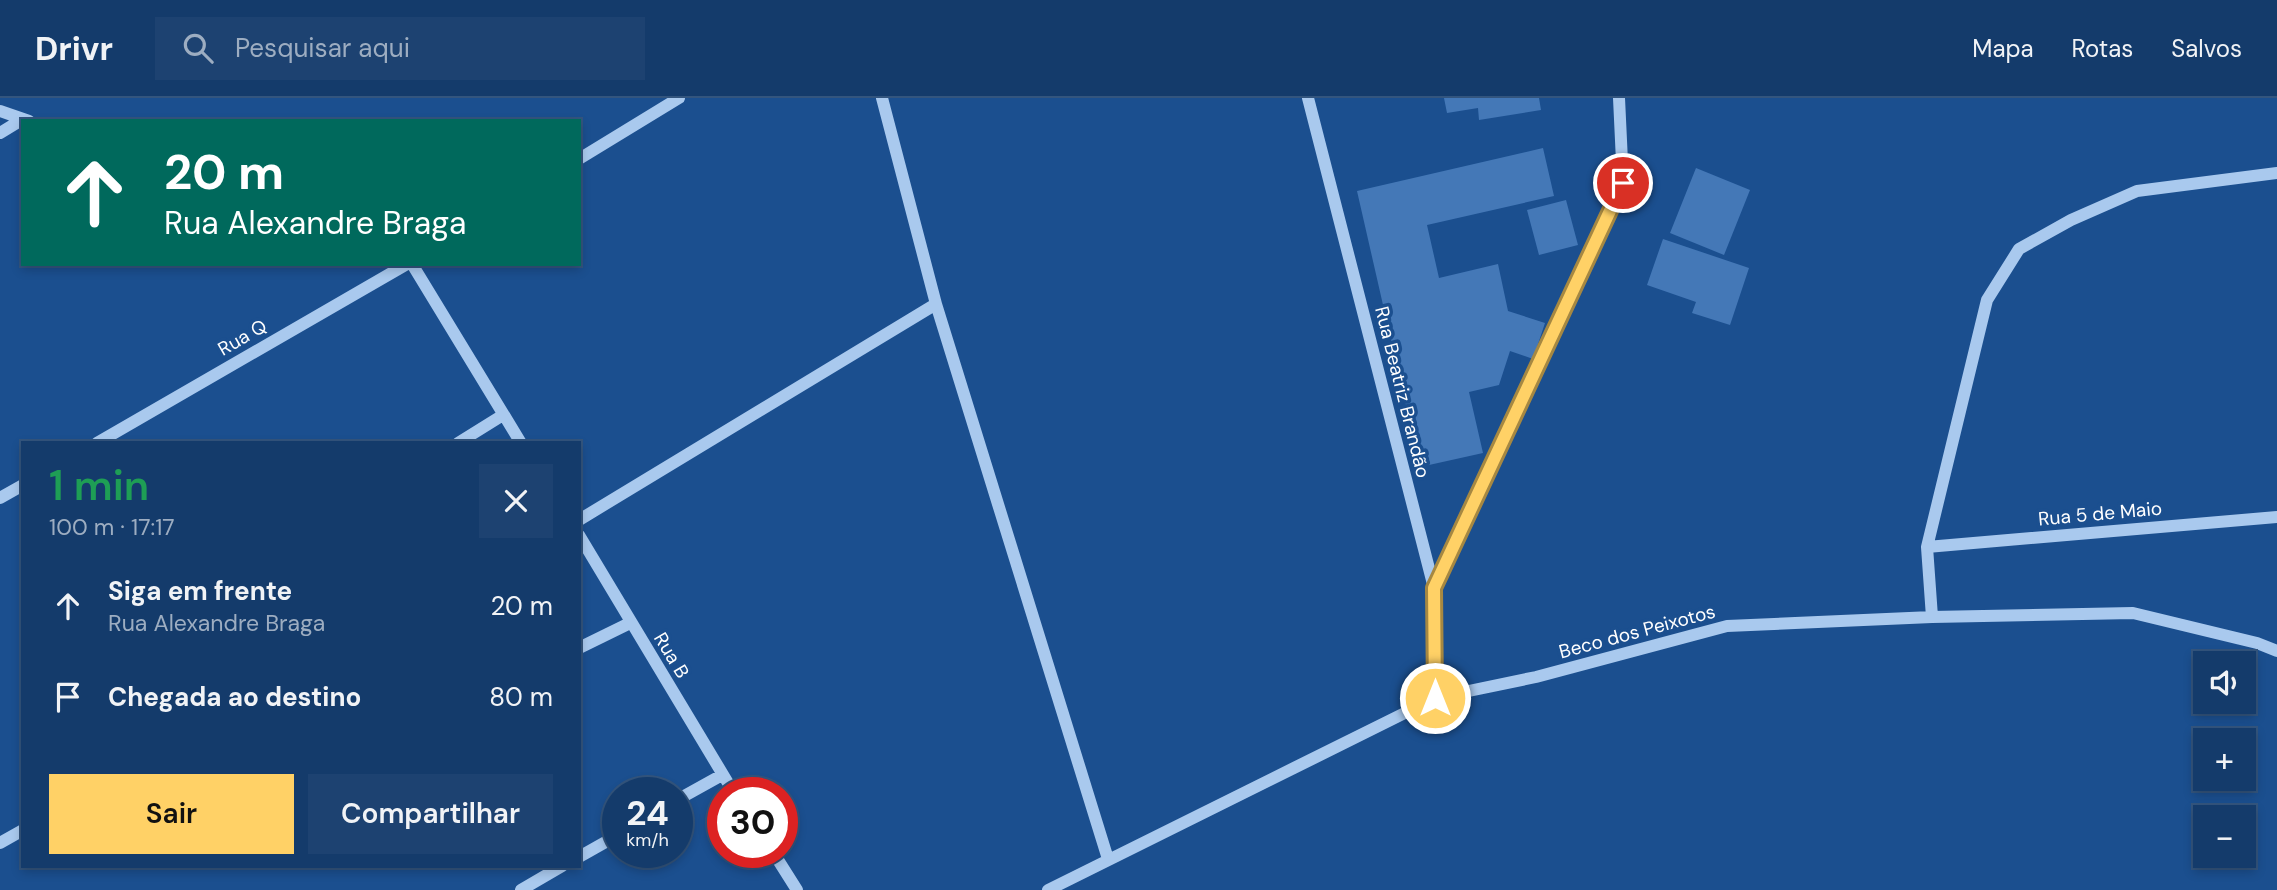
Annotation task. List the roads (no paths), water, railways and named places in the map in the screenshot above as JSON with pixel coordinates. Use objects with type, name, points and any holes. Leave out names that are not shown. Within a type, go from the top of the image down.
[{"type":"street","points":[[581,158],[679,98]]},
{"type":"street","points":[[882,98],[936,304],[1108,859]]},
{"type":"street","name":"Rua Beatriz Brandão","points":[[1308,98],[1434,588],[1435,698]]},
{"type":"street","points":[[1434,588],[1623,183],[1619,98]]},
{"type":"street","points":[[0,111],[23,119]]},
{"type":"street","points":[[0,133],[21,122]]},
{"type":"street","points":[[1932,617],[1927,547],[1987,300],[2019,249],[2071,220],[2137,191],[2277,173]]},
{"type":"street","name":"Rua Q","points":[[100,441],[406,266]]},
{"type":"street","points":[[410,266],[520,441]]},
{"type":"street","points":[[581,519],[936,304]]},
{"type":"street","points":[[461,441],[503,415]]},
{"type":"street","points":[[0,498],[21,486]]},
{"type":"street","name":"Rua 5 de Maio","points":[[1927,547],[2277,517]]},
{"type":"street","name":"Rua B","points":[[581,538],[722,775]]},
{"type":"street","name":"Beco dos Peixotos","points":[[1048,890],[1435,698],[1536,677],[1727,626],[1932,617],[2133,613],[2257,642],[2277,651]]},
{"type":"street","points":[[581,647],[630,623]]},
{"type":"street","points":[[693,791],[722,775]]},
{"type":"street","points":[[0,844],[21,831]]},
{"type":"street","points":[[581,856],[602,844]]},
{"type":"street","points":[[521,890],[559,868]]},
{"type":"street","points":[[783,868],[797,890]]}]
